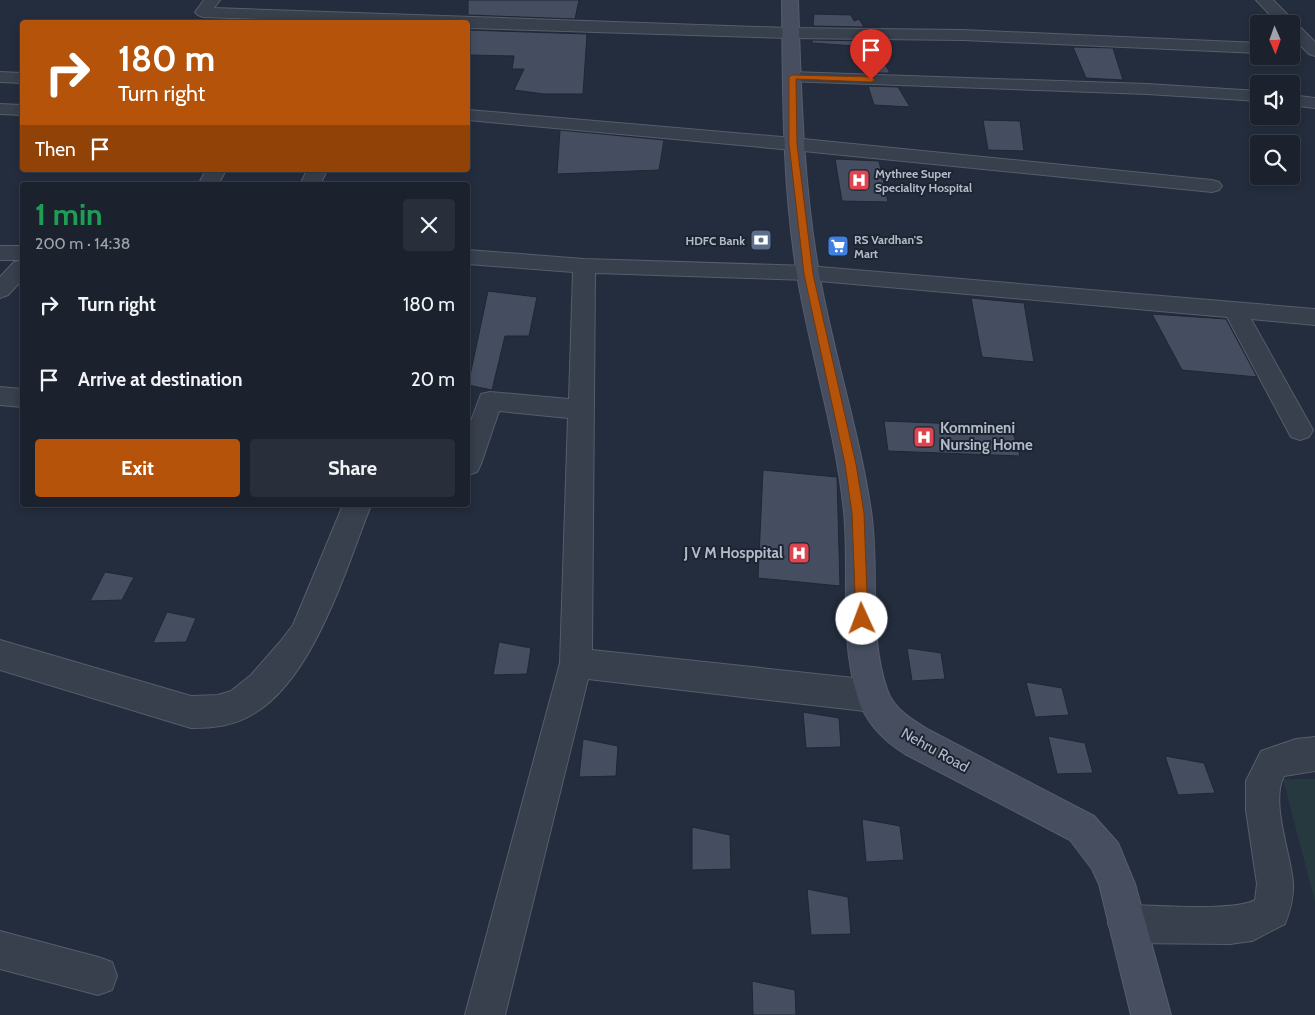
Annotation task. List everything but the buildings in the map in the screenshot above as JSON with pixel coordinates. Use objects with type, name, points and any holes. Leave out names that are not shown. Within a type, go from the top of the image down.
[{"type":"main road","name":"Nehru Road","points":[[790,0],[789,33],[793,144],[808,274],[857,503],[863,655],[873,696],[881,712],[898,730],[917,742],[1082,828],[1105,856],[1117,884],[1151,1015]]},
{"type":"street","points":[[1264,0],[1279,15]]},
{"type":"street","points":[[203,11],[420,14],[451,20]]},
{"type":"street","points":[[470,23],[789,33],[962,35],[1250,48]]},
{"type":"street","points":[[1300,36],[1315,51]]},
{"type":"street","points":[[1300,50],[1315,51]]},
{"type":"street","points":[[792,77],[1147,89],[1250,95]]},
{"type":"street","points":[[0,78],[20,78]]},
{"type":"street","points":[[1300,101],[1315,103]]},
{"type":"street","points":[[0,109],[20,110]]},
{"type":"street","points":[[470,115],[793,144],[1212,186]]},
{"type":"street","points":[[0,253],[20,253]]},
{"type":"street","points":[[470,257],[584,266],[808,274],[1315,317]]},
{"type":"street","points":[[486,1015],[576,663],[584,266]]},
{"type":"street","points":[[0,290],[20,269]]},
{"type":"street","points":[[1234,310],[1300,430]]},
{"type":"street","points":[[0,396],[20,398]]},
{"type":"street","points":[[470,458],[490,401],[581,410]]},
{"type":"street","points":[[0,655],[191,712],[214,712],[236,707],[252,696],[296,647],[304,634],[356,507]]},
{"type":"street","points":[[576,663],[873,696]]},
{"type":"street","points":[[1127,924],[1230,925],[1252,922],[1272,911],[1275,884],[1263,810],[1263,781],[1273,763],[1296,756],[1315,754]]},
{"type":"street","points":[[0,950],[98,976]]},
{"type":"green space","points":[[1283,779],[1315,779],[1315,902]]},
{"type":"place","name":"Mythree Super Speciality Hospital","points":[[859,180]]},
{"type":"place","name":"HDFC Bank","points":[[761,240]]},
{"type":"place","name":"RS Vardhan'S Mart","points":[[838,246]]},
{"type":"place","name":"Kommineni Nursing Home","points":[[924,437]]},
{"type":"place","name":"J V M Hosppital","points":[[799,553]]},
{"type":"route","points":[[862,619],[858,513],[850,464],[808,274],[793,144],[792,77],[871,80]]}]
